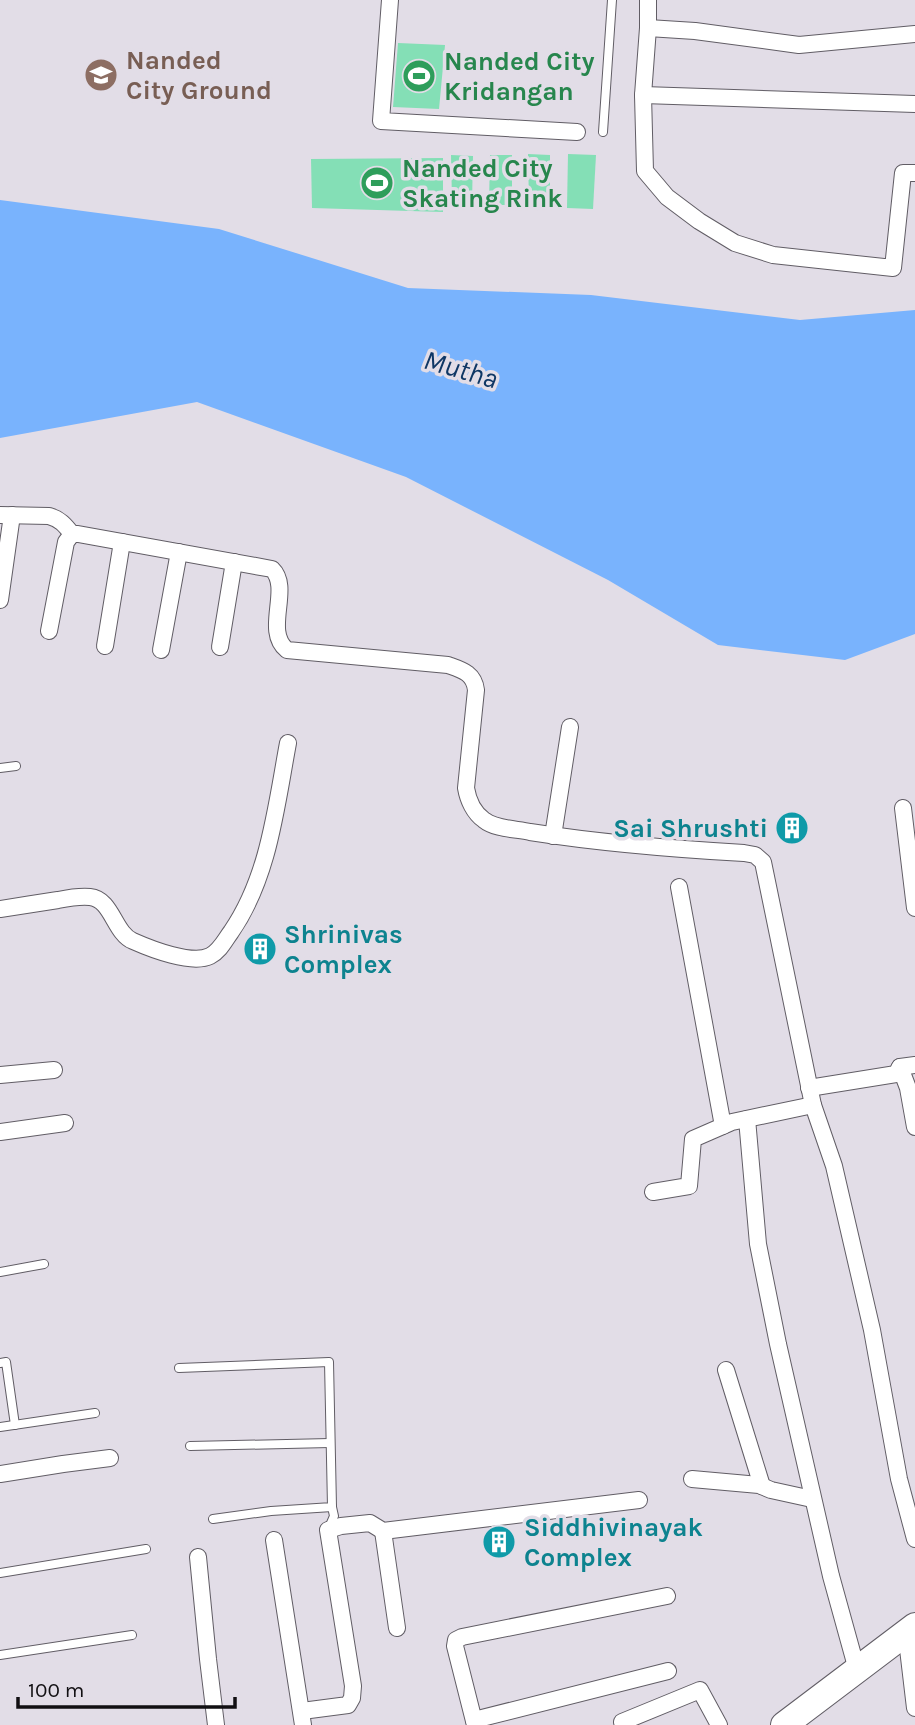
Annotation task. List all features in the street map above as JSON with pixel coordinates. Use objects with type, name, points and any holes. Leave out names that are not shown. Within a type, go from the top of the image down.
[{"type":"main road","points":[[784,1725],[911,1629]]},
{"type":"street","points":[[390,0],[381,121],[577,132]]},
{"type":"street","points":[[648,0],[643,95],[645,170],[667,197],[699,221],[735,243],[773,255],[894,268],[903,173],[915,173]]},
{"type":"street","points":[[648,28],[695,31],[799,45],[915,34]]},
{"type":"street","points":[[643,95],[915,104]]},
{"type":"street","points":[[0,600],[6,515],[56,518],[72,534],[272,569],[277,573],[279,584],[278,636],[287,650],[448,665],[468,672],[474,679],[476,690],[466,788],[468,799],[484,821],[499,827],[553,835],[678,849],[744,853],[755,855],[763,862],[811,1096],[834,1166],[872,1330],[899,1479],[909,1493],[915,1539]]},
{"type":"street","points":[[49,631],[66,542],[72,534]]},
{"type":"street","points":[[105,646],[122,542]]},
{"type":"street","points":[[161,650],[179,552]]},
{"type":"street","points":[[220,647],[234,562]]},
{"type":"street","points":[[553,835],[570,727]]},
{"type":"street","points":[[0,909],[90,897],[104,904],[120,931],[133,942],[191,959],[211,955],[221,947],[244,914],[252,895],[268,846],[288,743]]},
{"type":"street","points":[[903,808],[915,908]]},
{"type":"street","points":[[679,887],[723,1126]]},
{"type":"street","points":[[653,1192],[689,1186],[693,1139],[732,1122],[811,1096],[896,1074],[908,1066]]},
{"type":"street","points":[[908,1066],[908,1088],[915,1127]]},
{"type":"street","points":[[0,1075],[54,1070]]},
{"type":"street","points":[[747,1119],[758,1244],[812,1499],[857,1670]]},
{"type":"street","points":[[0,1132],[65,1123]]},
{"type":"street","points":[[726,1370],[761,1486]]},
{"type":"street","points":[[0,1474],[110,1458]]},
{"type":"street","points":[[692,1479],[761,1486],[812,1499]]},
{"type":"street","points":[[274,1539],[302,1718],[348,1705],[352,1698],[328,1530],[370,1523],[383,1531],[639,1500]]},
{"type":"street","points":[[383,1531],[397,1628]]},
{"type":"street","points":[[198,1557],[216,1725]]},
{"type":"street","points":[[667,1596],[461,1637],[456,1640],[455,1646],[474,1722],[668,1671]]},
{"type":"street","points":[[911,1629],[915,1708]]},
{"type":"street","points":[[623,1725],[622,1721],[699,1690],[719,1725]]},
{"type":"lane","points":[[603,132],[612,0]]},
{"type":"lane","points":[[0,768],[16,766]]},
{"type":"lane","points":[[0,1272],[44,1264]]},
{"type":"lane","points":[[0,1363],[6,1362],[15,1425]]},
{"type":"lane","points":[[179,1368],[329,1362],[334,1516],[328,1530]]},
{"type":"lane","points":[[0,1427],[95,1413]]},
{"type":"lane","points":[[190,1446],[330,1443]]},
{"type":"lane","points":[[214,1519],[271,1511],[332,1507]]},
{"type":"lane","points":[[0,1573],[146,1549]]},
{"type":"lane","points":[[0,1655],[131,1635]]},
{"type":"green space","name":"Nanded City Kridangan","points":[[398,43],[445,45],[439,109],[393,107]]},
{"type":"green space","points":[[528,154],[550,155],[550,206],[529,206]]},
{"type":"green space","points":[[568,154],[596,155],[593,209],[567,208]]},
{"type":"green space","points":[[451,155],[473,156],[472,203],[452,202]]},
{"type":"green space","points":[[490,155],[512,155],[512,205],[489,205]]},
{"type":"green space","name":"Nanded City Skating Rink","points":[[443,158],[443,212],[312,208],[311,159]]},
{"type":"water","name":"Mutha","points":[[0,200],[219,229],[408,288],[591,295],[800,320],[915,310],[915,634],[845,660],[718,645],[608,580],[406,477],[197,402],[0,438]]},
{"type":"place","name":"Nanded City Ground","points":[[101,75]]},
{"type":"place","name":"Nanded City Kridangan","points":[[419,76]]},
{"type":"place","name":"Nanded City Skating Rink","points":[[377,183]]},
{"type":"place","name":"Sai Shrushti","points":[[792,828]]},
{"type":"place","name":"Shrinivas Complex","points":[[260,949]]},
{"type":"place","name":"Siddhivinayak Complex","points":[[499,1542]]}]
